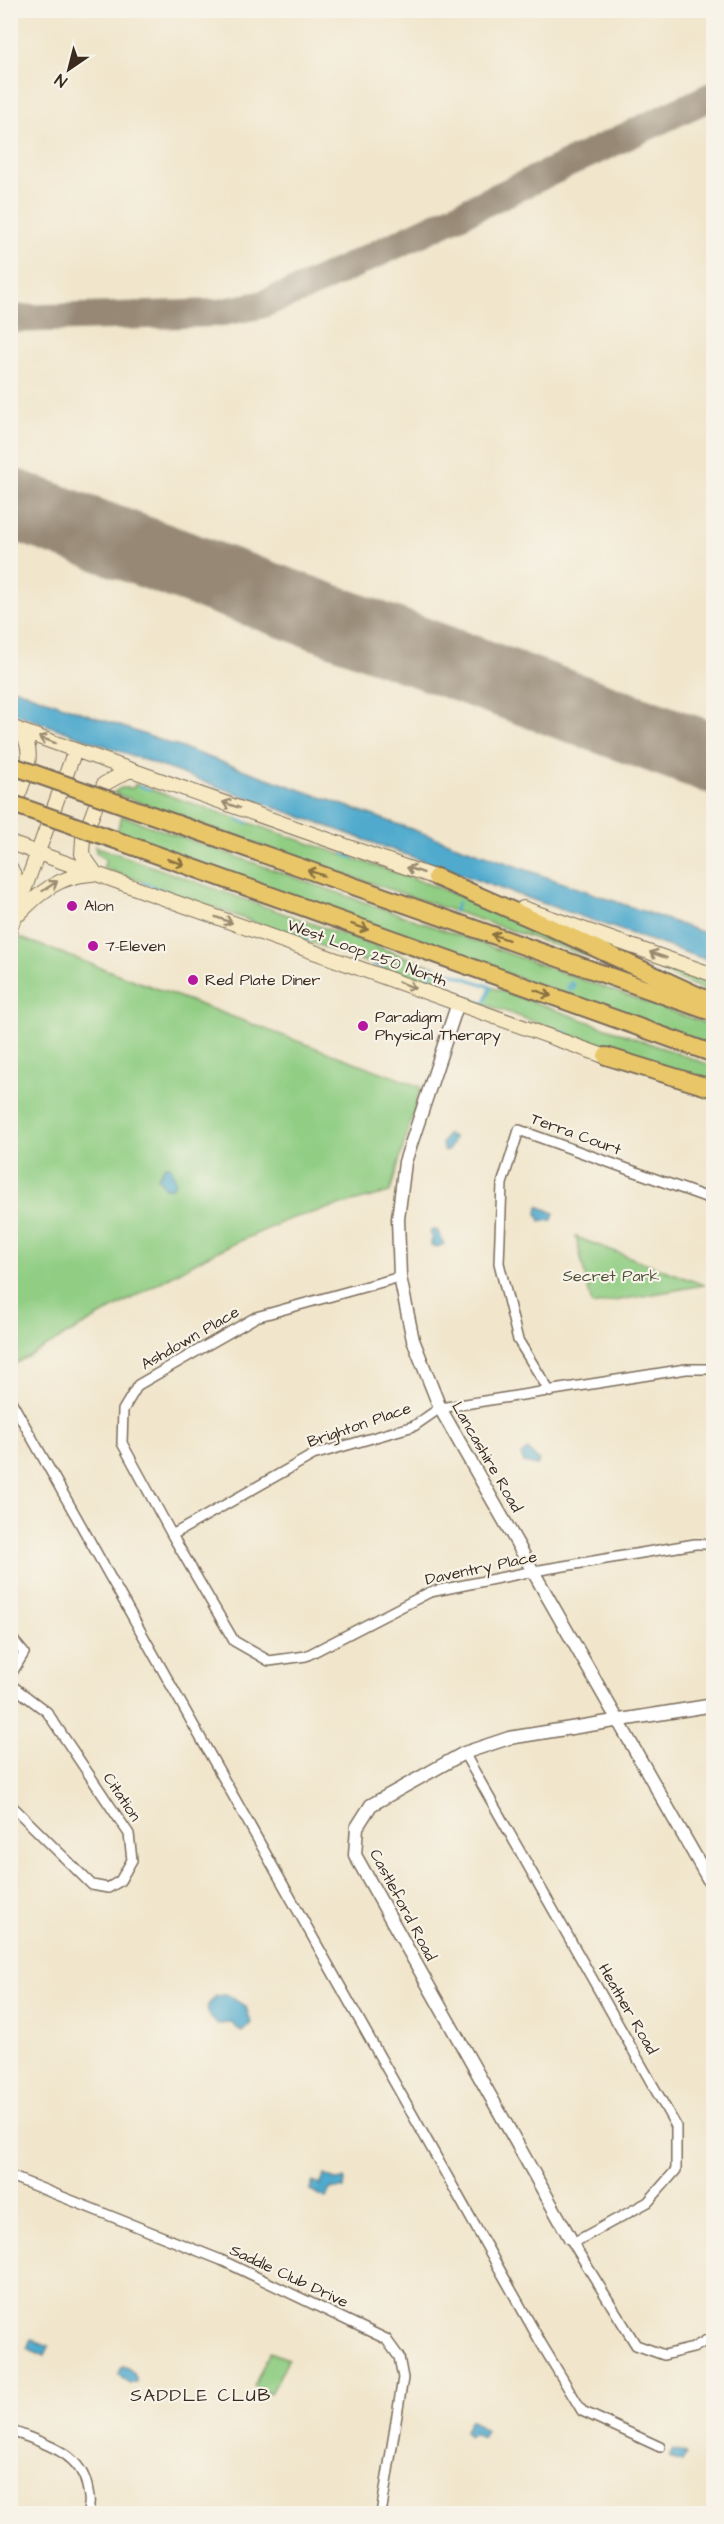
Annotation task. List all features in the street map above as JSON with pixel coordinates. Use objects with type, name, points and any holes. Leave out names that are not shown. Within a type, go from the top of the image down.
[{"type":"highway","points":[[10,765],[714,1013]]},
{"type":"highway","points":[[10,803],[714,1054]]},
{"type":"highway","points":[[436,877],[714,1003]]},
{"type":"highway","points":[[606,1056],[714,1089]]},
{"type":"main road","points":[[14,728],[714,975]]},
{"type":"main road","points":[[10,815],[30,758],[22,733],[14,728]]},
{"type":"main road","points":[[12,924],[75,750]]},
{"type":"main road","points":[[96,874],[82,855],[83,839],[104,784],[128,771],[134,771]]},
{"type":"main road","name":"West Loop 250 North","points":[[10,843],[714,1094]]},
{"type":"main road","points":[[10,867],[15,877],[12,924]]},
{"type":"main road","points":[[12,924],[37,895],[55,882],[74,875],[96,874]]},
{"type":"street","name":"Lancashire Road","points":[[458,1003],[405,1162],[398,1220],[400,1277],[413,1340],[440,1408],[714,1889]]},
{"type":"street","name":"Terra Court","points":[[550,1392],[518,1340],[499,1263],[502,1184],[519,1130],[714,1200]]},
{"type":"street","name":"Ashdown Place","points":[[269,1661],[234,1641],[172,1535],[122,1443],[123,1410],[138,1385],[256,1317],[400,1277]]},
{"type":"street","name":"Brighton Place","points":[[172,1535],[313,1455],[414,1426],[440,1408],[686,1369],[714,1369]]},
{"type":"street","points":[[10,1399],[535,2333],[582,2411],[660,2447]]},
{"type":"street","name":"Daventry Place","points":[[269,1661],[306,1656],[430,1592],[534,1571],[695,1545],[714,1544]]},
{"type":"street","points":[[10,1636],[24,1653],[10,1676]]},
{"type":"street","name":"Citation","points":[[10,1684],[47,1712],[129,1834],[132,1860],[120,1881],[108,1888],[92,1885],[10,1804]]},
{"type":"street","name":"Castleford Road","points":[[714,1705],[509,1738],[464,1753],[371,1805],[357,1827],[355,1856],[572,2241],[636,2345],[664,2355],[693,2348],[714,2336]]},
{"type":"street","name":"Heather Road","points":[[464,1753],[676,2126],[676,2170],[648,2202],[572,2241]]},
{"type":"street","name":"Saddle Club Drive","points":[[10,2176],[221,2260],[386,2339],[399,2357],[403,2378],[381,2514]]},
{"type":"street","points":[[10,2430],[69,2455],[84,2474],[91,2504],[87,2514]]},
{"type":"green space","points":[[135,784],[423,882],[592,952],[590,957],[270,849],[113,793],[121,788],[134,788]]},
{"type":"green space","points":[[122,816],[713,1026],[713,1047],[116,834]]},
{"type":"green space","points":[[95,846],[445,971],[438,988],[103,868],[106,860],[96,852]]},
{"type":"green space","points":[[10,934],[421,1087],[390,1192],[289,1219],[207,1256],[11,1366]]},
{"type":"green space","points":[[662,967],[713,985],[713,994],[659,970]]},
{"type":"green space","points":[[491,987],[713,1066],[713,1085],[484,1004]]},
{"type":"green space","name":"Secret Park","points":[[576,1237],[704,1285],[592,1305]]},
{"type":"green space","points":[[270,2352],[288,2359],[271,2394],[254,2386]]},
{"type":"water","points":[[10,687],[713,936],[713,962],[493,886],[11,712]]},
{"type":"water","points":[[447,1134],[454,1138],[448,1151],[444,1151],[442,1144]]},
{"type":"water","points":[[165,1165],[171,1167],[174,1175],[175,1183],[172,1188],[165,1188],[158,1178]]},
{"type":"water","points":[[538,1206],[554,1213],[552,1220],[540,1221],[537,1214]]},
{"type":"water","points":[[432,1230],[437,1230],[444,1244],[437,1247],[431,1245]]},
{"type":"water","points":[[528,1450],[539,1461],[537,1466],[524,1463],[521,1455]]},
{"type":"water","points":[[228,1995],[246,2007],[251,2023],[242,2032],[231,2023],[218,2024],[207,2013],[208,2005],[216,1996]]},
{"type":"water","points":[[325,2175],[335,2180],[345,2179],[344,2189],[330,2189],[326,2198],[310,2190],[313,2182],[320,2185]]},
{"type":"water","points":[[31,2339],[49,2346],[45,2356],[27,2348]]},
{"type":"water","points":[[122,2366],[132,2372],[137,2382],[129,2384],[119,2374]]},
{"type":"water","points":[[471,2420],[486,2431],[482,2438],[474,2433],[469,2436],[464,2432]]},
{"type":"water","points":[[673,2449],[686,2453],[682,2462],[669,2458]]},
{"type":"waterway","points":[[140,786],[149,789]]},
{"type":"waterway","points":[[238,820],[248,823]]},
{"type":"waterway","points":[[344,854],[354,858]]},
{"type":"waterway","points":[[143,883],[170,893]]},
{"type":"waterway","points":[[454,912],[458,903]]},
{"type":"waterway","points":[[280,931],[307,941]]},
{"type":"waterway","points":[[375,965],[383,968]]},
{"type":"waterway","points":[[430,977],[433,966]]},
{"type":"waterway","points":[[445,971],[491,987],[484,1004],[438,988],[445,971]]},
{"type":"waterway","points":[[570,983],[574,984],[573,989],[568,988],[570,983]]},
{"type":"waterway","points":[[560,1031],[569,1034]]},
{"type":"taxiway","points":[[10,319],[218,313],[260,305],[302,289],[714,95]]},
{"type":"runway","points":[[10,503],[714,759]]},
{"type":"place","name":"Alon","points":[[72,906]]},
{"type":"place","name":"7-Eleven","points":[[93,946]]},
{"type":"place","name":"Red Plate Diner","points":[[193,980]]},
{"type":"place","name":"Paradigm Physical Therapy","points":[[363,1026]]},
{"type":"district","name":"SADDLE CLUB","points":[[201,2395]]}]
